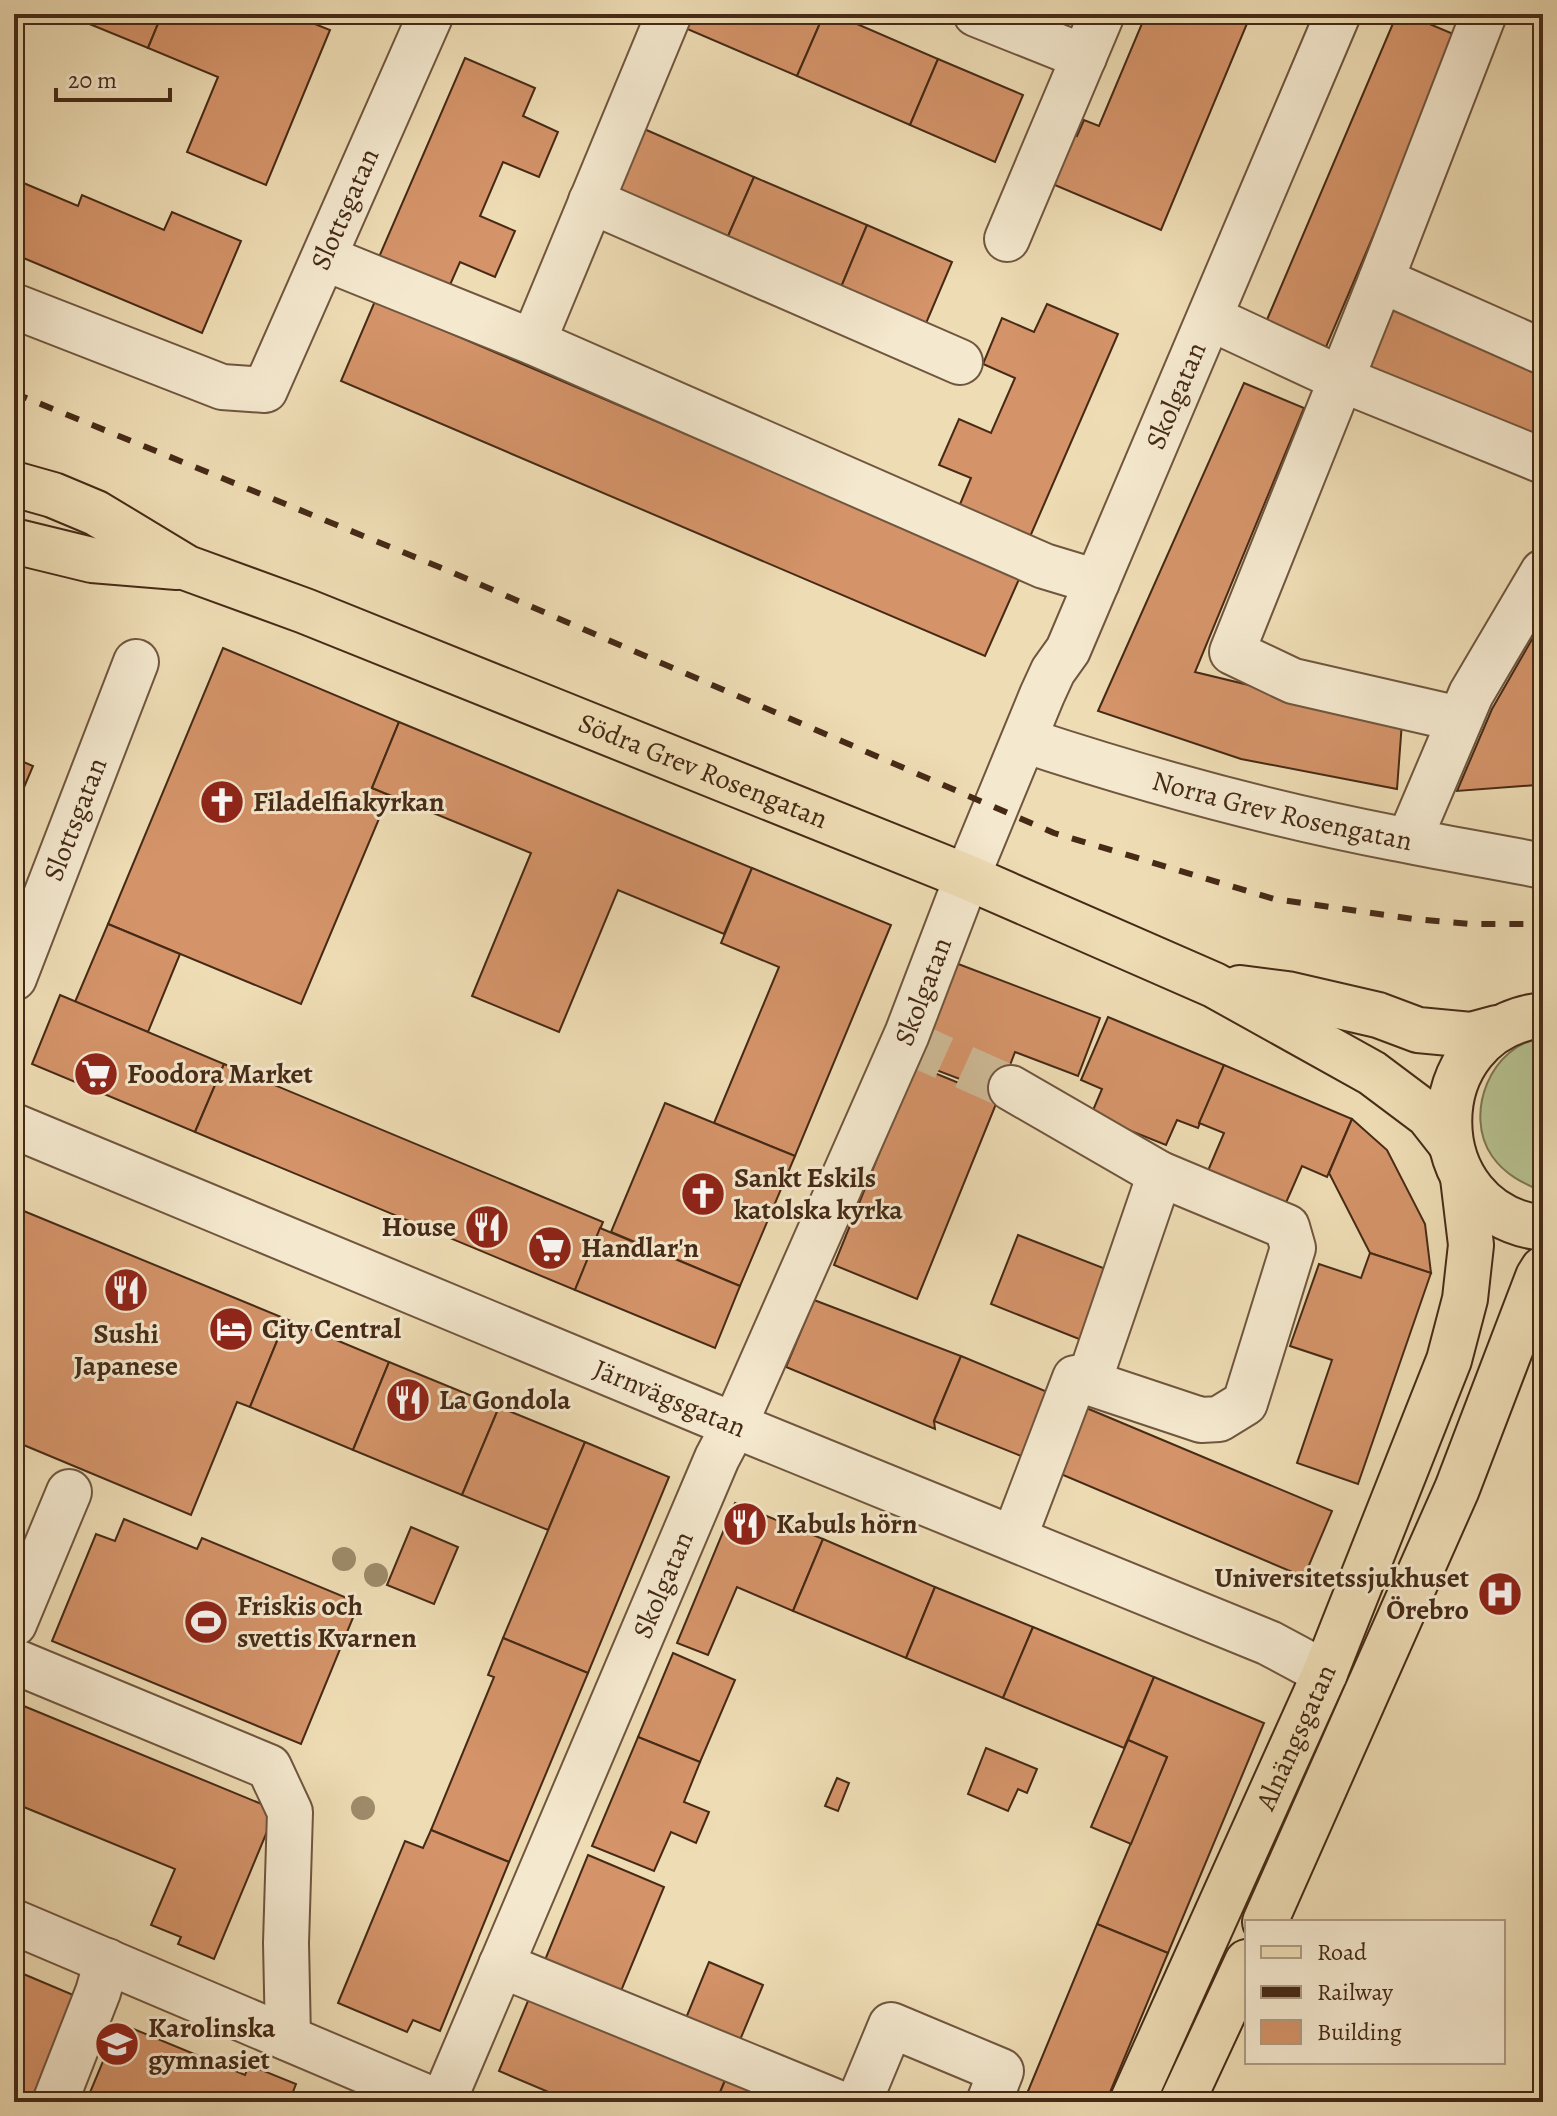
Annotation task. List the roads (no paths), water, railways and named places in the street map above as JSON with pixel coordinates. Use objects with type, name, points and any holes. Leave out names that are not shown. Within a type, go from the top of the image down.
[{"type":"main road","name":"Södra Grev Rosengatan","points":[[14,484],[53,495],[96,513],[187,568],[305,611],[967,877],[1214,985],[1372,1073],[1428,1115],[1474,1193],[1514,1222],[1543,1228]]},
{"type":"main road","name":"Södra Grev Rosengatan","points":[[14,541],[92,560],[187,568]]},
{"type":"main road","name":"Södra Grev Rosengatan","points":[[1214,985],[1287,994],[1378,1015],[1418,1030],[1471,1035],[1528,1016]]},
{"type":"main road","name":"Alnängsgatan","points":[[1132,2102],[1325,1673],[1449,1360],[1465,1299],[1471,1245],[1448,1108],[1458,1073],[1476,1048],[1528,1016]]},
{"type":"main road","name":"Alnängsgatan","points":[[1266,1920],[1457,1489],[1543,1269]]},
{"type":"main road","points":[[1325,1673],[1369,1690]]},
{"type":"main road","points":[[1182,2102],[1245,1966]]},
{"type":"street","name":"Slottsgatan","points":[[14,306],[222,387],[265,390],[431,14]]},
{"type":"street","points":[[533,342],[669,14]]},
{"type":"street","points":[[976,14],[1084,57]]},
{"type":"street","points":[[1007,239],[1102,14]]},
{"type":"street","name":"Skolgatan","points":[[440,2102],[717,1458],[735,1424],[907,1034],[967,877],[1053,671],[1068,650],[1338,14]]},
{"type":"street","points":[[1459,719],[1293,681],[1232,652],[1484,14]]},
{"type":"street","points":[[591,201],[960,362]]},
{"type":"street","points":[[342,265],[533,342],[1044,566],[1097,582]]},
{"type":"street","points":[[1381,280],[1543,352]]},
{"type":"street","points":[[1210,318],[1341,379],[1543,461]]},
{"type":"street","points":[[1409,840],[1471,694],[1543,572]]},
{"type":"street","name":"Slottsgatan","points":[[14,978],[136,662]]},
{"type":"street","name":"Norra Grev Rosengatan","points":[[1024,740],[1092,762],[1281,812],[1543,866]]},
{"type":"street","points":[[1011,1088],[1160,1174],[1287,1227],[1293,1248],[1245,1403],[1219,1419],[1201,1420],[1075,1378],[1014,1538]]},
{"type":"street","name":"Järnvägsgatan","points":[[14,1126],[1269,1643],[1325,1673]]},
{"type":"street","points":[[1089,1381],[1160,1174]]},
{"type":"street","points":[[14,1624],[69,1492]]},
{"type":"street","points":[[14,1661],[269,1767],[290,1812],[286,1943],[288,2038]]},
{"type":"street","points":[[14,1922],[440,2102]]},
{"type":"street","points":[[55,2102],[107,1961]]},
{"type":"street","points":[[501,1965],[836,2102]]},
{"type":"street","points":[[859,2102],[891,2025],[1001,2071],[989,2102]]},
{"type":"tunnel","points":[[904,1040],[1011,1088]]},
{"type":"railway","points":[[14,393],[449,571],[1054,833],[1274,899],[1414,919],[1471,924],[1543,924]]},
{"type":"place","name":"Filadelfiakyrkan","points":[[222,802]]},
{"type":"place","name":"Foodora Market","points":[[96,1074]]},
{"type":"place","name":"Sankt Eskils katolska kyrka","points":[[703,1194]]},
{"type":"place","name":"House","points":[[487,1227]]},
{"type":"place","name":"Handlar'n","points":[[550,1248]]},
{"type":"place","name":"Sushi Japanese","points":[[126,1290]]},
{"type":"place","name":"City Central","points":[[231,1329]]},
{"type":"place","name":"La Gondola","points":[[408,1400]]},
{"type":"place","name":"Kabuls hörn","points":[[745,1524]]},
{"type":"place","name":"Universitetssjukhuset Örebro","points":[[1500,1594]]},
{"type":"place","name":"Friskis och svettis Kvarnen","points":[[206,1622]]},
{"type":"place","name":"Karolinska gymnasiet","points":[[117,2044]]}]
